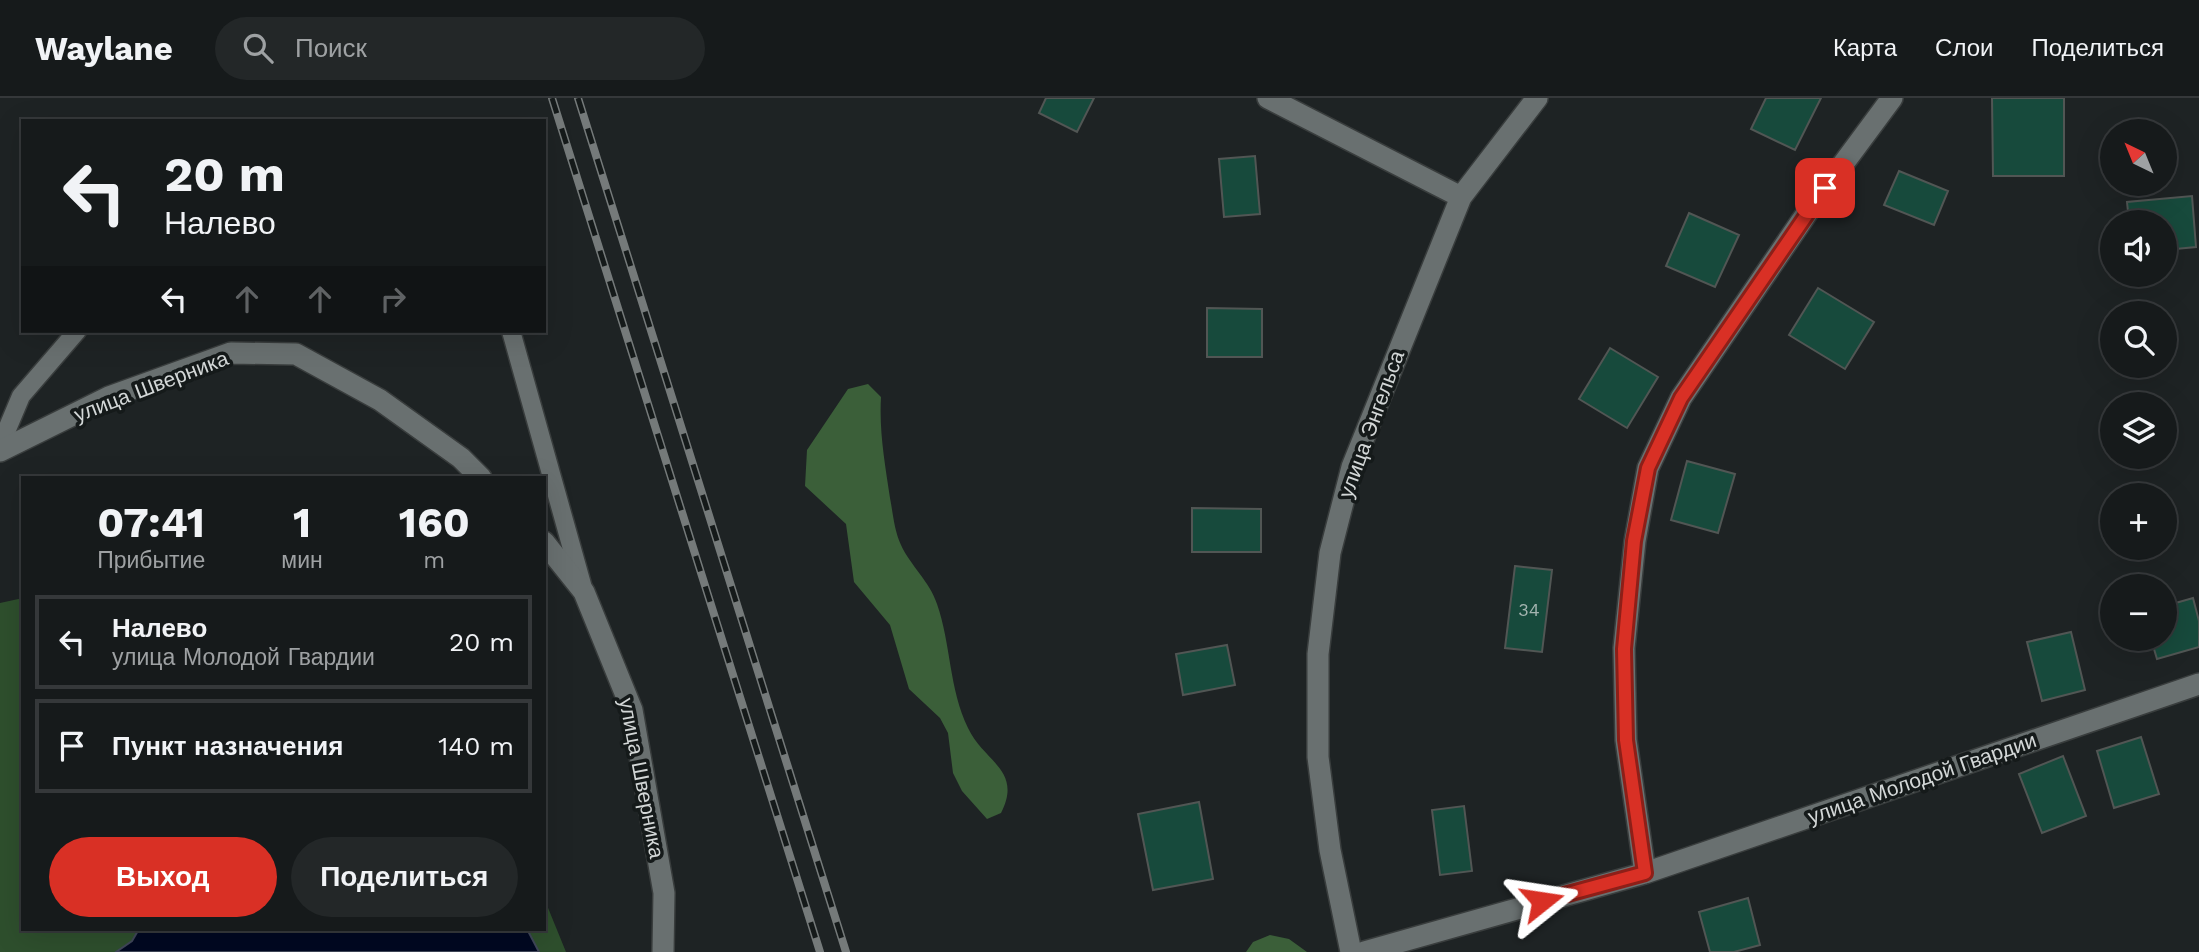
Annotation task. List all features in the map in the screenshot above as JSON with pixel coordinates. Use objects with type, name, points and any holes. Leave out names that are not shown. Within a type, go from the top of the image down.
[{"type":"street","points":[[1268,98],[1461,197]]},
{"type":"street","name":"улица Энгельса","points":[[1351,952],[1330,850],[1318,757],[1318,653],[1329,553],[1352,467],[1461,197],[1537,98]]},
{"type":"street","points":[[1645,873],[1626,740],[1624,649],[1634,541],[1648,468],[1681,398],[1809,209],[1892,98]]},
{"type":"street","name":"улица Шверника","points":[[0,448],[109,397],[231,353],[296,354],[380,400],[461,458],[479,476]]},
{"type":"street","name":"улица Шверника","points":[[546,544],[584,592],[632,710],[664,893],[663,952]]},
{"type":"street","name":"улица Молодой Гвардии","points":[[1364,952],[1645,873],[2199,684]]},
{"type":"lane","points":[[0,448],[21,396],[74,333]]},
{"type":"lane","points":[[512,333],[584,592]]},
{"type":"green space","points":[[868,384],[881,397],[883,448],[899,539],[937,604],[957,698],[968,728],[999,767],[1007,786],[1007,798],[1001,813],[987,819],[962,791],[953,773],[948,733],[940,718],[909,689],[890,625],[854,582],[846,524],[805,486],[807,450],[848,389]]},
{"type":"green space","points":[[21,598],[21,931],[138,931],[132,941],[116,952],[0,952],[0,603]]},
{"type":"green space","points":[[546,903],[566,952],[539,952],[528,931],[546,931]]},
{"type":"green space","points":[[1270,935],[1289,939],[1307,952],[1246,952],[1253,942]]},
{"type":"water","points":[[138,931],[528,931],[539,952],[116,952],[132,941]]},
{"type":"building","points":[[1046,98],[1094,98],[1077,132],[1039,113]]},
{"type":"building","points":[[1766,98],[1821,98],[1795,150],[1751,129]]},
{"type":"building","points":[[1992,98],[2064,98],[2064,176],[1993,176]]},
{"type":"building","points":[[1255,156],[1260,214],[1224,217],[1219,159]]},
{"type":"building","points":[[1899,171],[1948,191],[1934,225],[1884,205]]},
{"type":"building","points":[[2192,196],[2196,247],[2177,249],[2177,210],[2128,210],[2127,202]]},
{"type":"building","points":[[1689,213],[1739,235],[1715,287],[1666,266]]},
{"type":"building","points":[[1818,288],[1874,322],[1845,369],[1789,335]]},
{"type":"building","points":[[1207,308],[1262,309],[1262,357],[1207,357]]},
{"type":"building","points":[[1610,348],[1658,377],[1627,428],[1579,399]]},
{"type":"building","points":[[1687,461],[1735,474],[1718,533],[1671,520]]},
{"type":"building","points":[[1192,508],[1261,509],[1261,552],[1192,552]]},
{"type":"building","points":[[1515,566],[1552,570],[1542,652],[1505,648]]},
{"type":"building","points":[[2193,598],[2199,621],[2199,647],[2157,659],[2155,651],[2177,651],[2177,603]]},
{"type":"building","points":[[2071,632],[2085,690],[2042,701],[2027,642]]},
{"type":"building","points":[[1227,645],[1235,685],[1183,695],[1176,654]]},
{"type":"building","points":[[2141,737],[2159,794],[2114,808],[2097,751]]},
{"type":"building","points":[[2063,756],[2086,816],[2042,833],[2019,774]]},
{"type":"building","points":[[1199,802],[1213,879],[1153,890],[1138,814]]},
{"type":"building","points":[[1464,806],[1472,871],[1440,875],[1432,810]]},
{"type":"building","points":[[1748,898],[1760,945],[1734,952],[1710,952],[1699,912]]},
{"type":"railway","points":[[552,98],[820,952]]},
{"type":"railway","points":[[578,98],[846,952]]},
{"type":"route","points":[[1542,901],[1645,873],[1626,740],[1624,649],[1634,541],[1648,468],[1681,398],[1825,188]]}]
